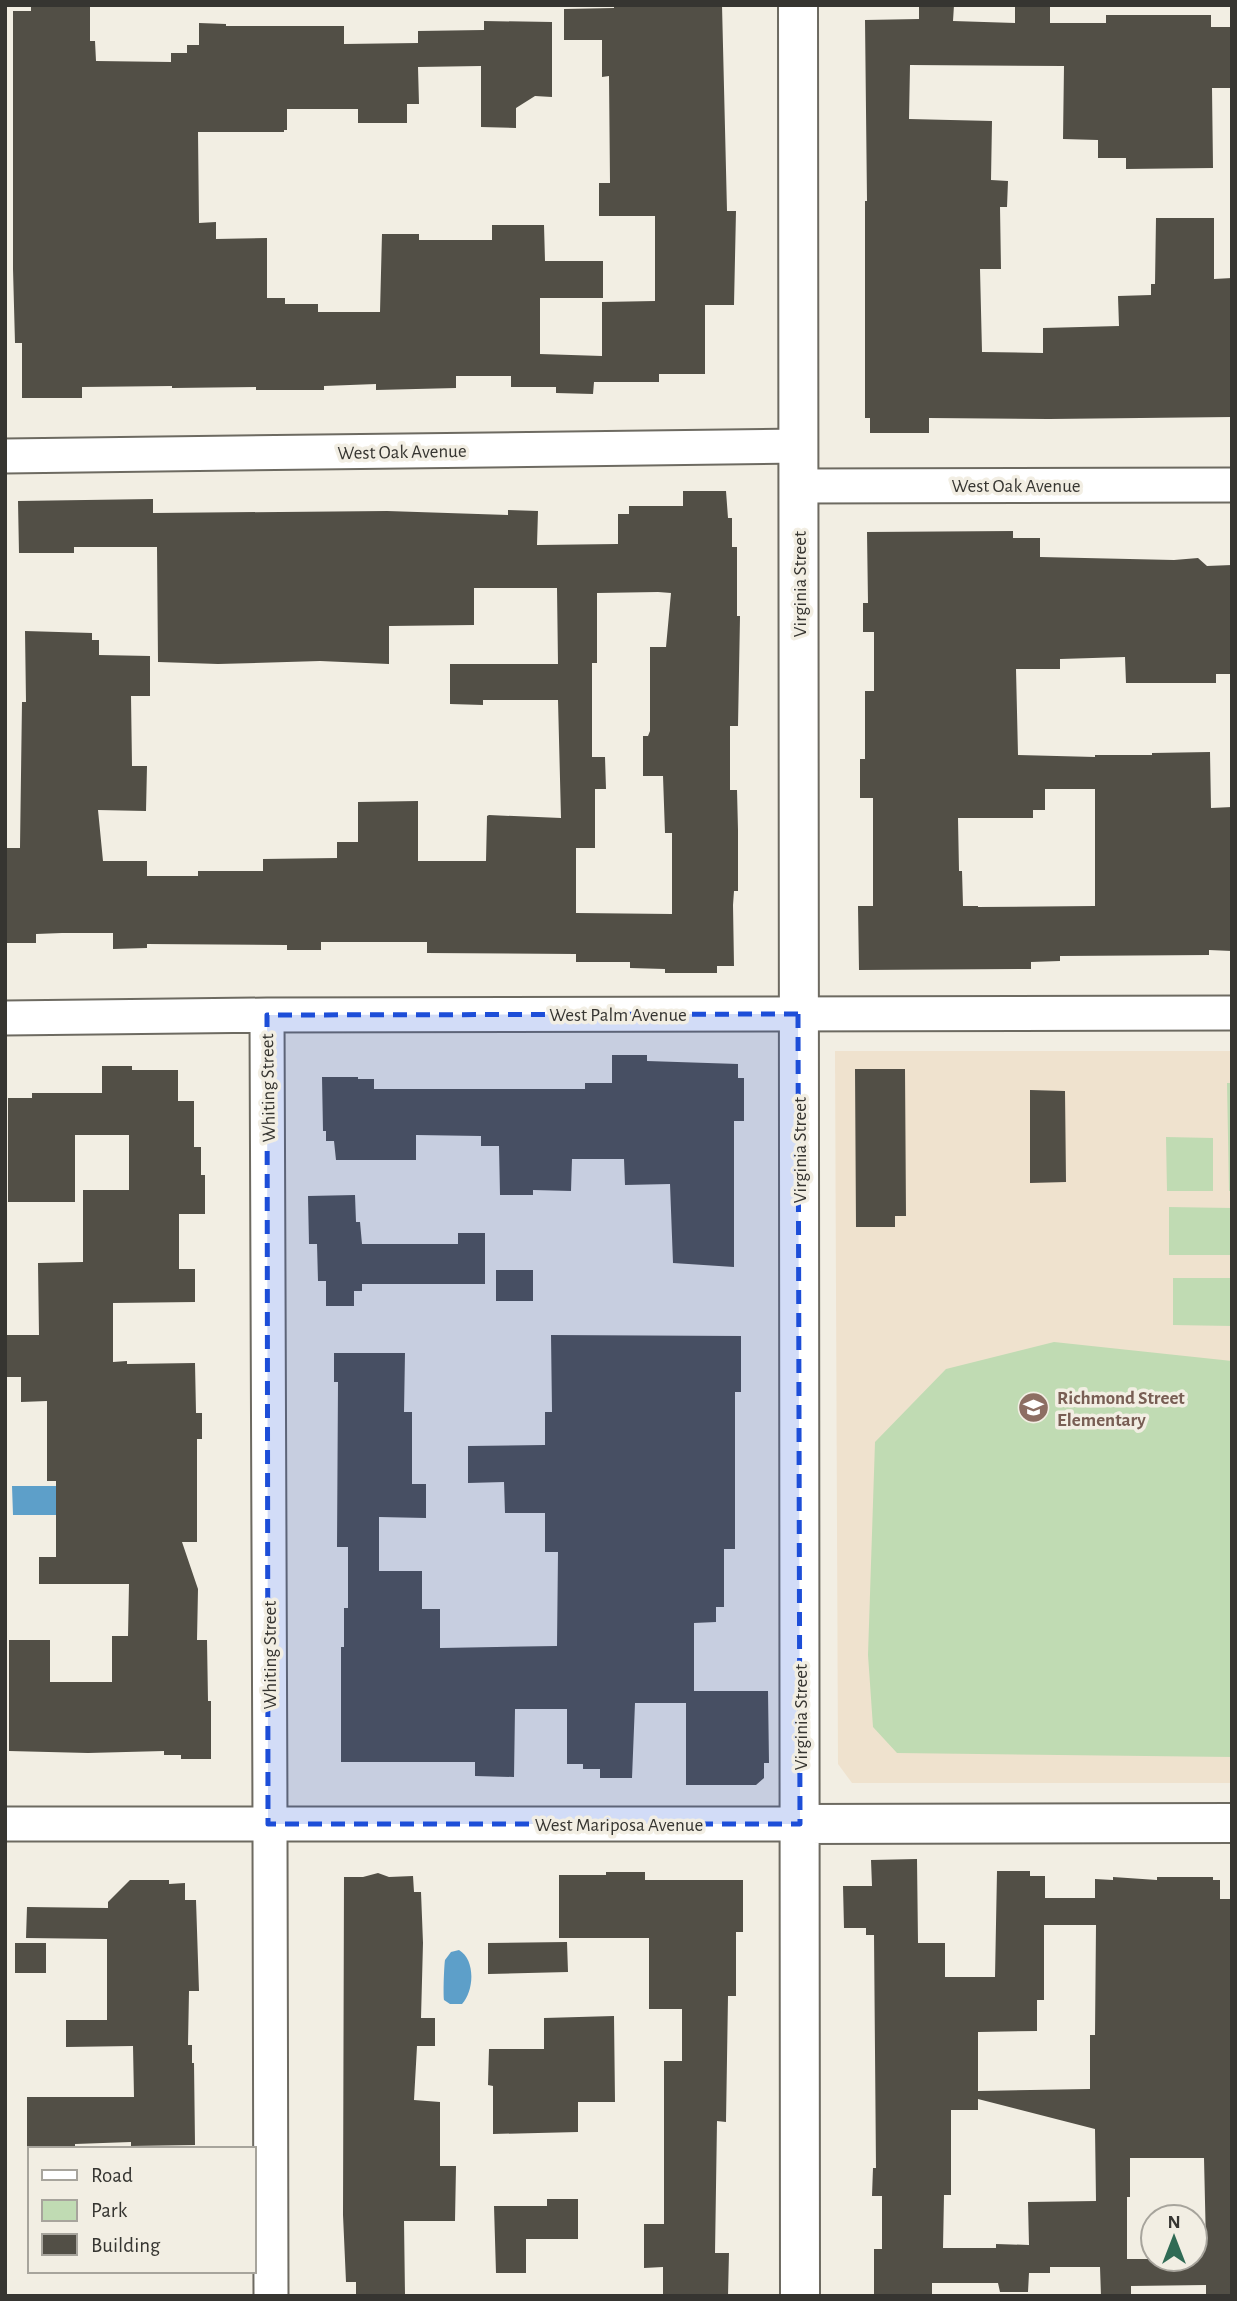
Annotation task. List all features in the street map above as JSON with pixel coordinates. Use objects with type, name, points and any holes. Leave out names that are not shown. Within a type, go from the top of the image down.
[{"type":"street","name":"Virginia Street","points":[[798,5],[800,2296]]},
{"type":"street","name":"West Oak Avenue","points":[[5,456],[799,446]]},
{"type":"street","name":"West Oak Avenue","points":[[799,486],[1232,485]]},
{"type":"street","name":"West Palm Avenue","points":[[5,1018],[1232,1013]]},
{"type":"street","name":"Whiting Street","points":[[267,1015],[271,2296]]},
{"type":"street","name":"West Mariposa Avenue","points":[[5,1824],[1232,1823]]},
{"type":"highlighted area","points":[[798,1014],[800,1824],[268,1824],[267,1015]]},
{"type":"shaded area","name":"Richmond Street Elementary","points":[[835,1051],[1232,1051],[1232,1783],[852,1783],[838,1764]]},
{"type":"green space","points":[[1227,1083],[1232,1083],[1232,1191],[1229,1191]]},
{"type":"green space","points":[[1166,1137],[1213,1138],[1213,1191],[1167,1191]]},
{"type":"green space","points":[[1169,1207],[1232,1208],[1232,1255],[1169,1255]]},
{"type":"green space","points":[[1173,1278],[1232,1278],[1232,1326],[1173,1325]]},
{"type":"green space","points":[[1054,1342],[1232,1361],[1232,1757],[897,1753],[873,1727],[868,1655],[875,1442],[946,1369]]},
{"type":"water","points":[[12,1486],[68,1486],[69,1515],[13,1515]]},
{"type":"water","points":[[459,1950],[465,1955],[471,1968],[471,1984],[462,2004],[450,2004],[444,2000],[445,1960],[451,1952]]},
{"type":"building","points":[[31,5],[90,5],[90,41],[95,41],[96,61],[171,62],[171,53],[187,53],[187,45],[199,45],[199,23],[226,26],[344,26],[344,44],[418,43],[418,31],[484,30],[484,21],[552,22],[552,97],[535,96],[516,108],[516,128],[481,127],[481,66],[418,67],[419,104],[407,104],[407,123],[358,123],[358,109],[287,109],[287,130],[284,132],[198,132],[199,223],[216,222],[216,239],[267,238],[267,298],[285,298],[285,304],[318,304],[318,312],[380,312],[382,234],[419,234],[419,240],[492,240],[492,225],[544,225],[545,261],[603,261],[603,298],[540,298],[540,354],[602,356],[602,302],[655,301],[655,216],[599,216],[599,183],[610,183],[609,76],[602,77],[602,40],[564,40],[564,9],[614,8],[614,5],[722,5],[727,211],[736,211],[734,305],[705,305],[705,374],[659,374],[659,382],[594,382],[593,394],[556,393],[556,387],[511,387],[511,376],[456,376],[456,388],[376,390],[376,384],[324,386],[324,390],[256,390],[256,387],[82,387],[82,398],[22,398],[22,343],[15,343],[13,269],[13,11],[31,11]]},
{"type":"building","points":[[919,5],[954,5],[953,21],[1015,23],[1015,7],[1050,7],[1050,23],[1106,23],[1106,15],[1211,15],[1211,27],[1232,27],[1232,88],[1212,88],[1213,168],[1126,169],[1126,158],[1098,158],[1098,140],[1063,139],[1064,66],[910,65],[909,119],[992,121],[991,180],[1008,181],[1007,207],[1000,207],[1001,269],[980,269],[982,352],[1043,353],[1043,328],[1119,326],[1118,296],[1151,295],[1151,284],[1155,284],[1156,218],[1214,218],[1214,279],[1232,278],[1232,417],[929,418],[929,433],[870,433],[870,418],[865,418],[865,20],[919,19]]},
{"type":"building","points":[[683,491],[726,491],[728,518],[732,518],[732,547],[737,547],[737,616],[740,616],[738,726],[730,726],[730,790],[737,790],[738,830],[738,891],[734,891],[733,905],[734,966],[717,966],[717,973],[665,973],[665,969],[630,968],[630,962],[576,962],[576,954],[427,953],[427,942],[321,942],[321,950],[287,950],[287,945],[147,944],[147,948],[113,949],[113,933],[62,933],[36,934],[36,943],[5,943],[5,848],[20,848],[22,702],[26,702],[25,631],[92,633],[92,640],[99,640],[99,655],[150,656],[150,696],[131,696],[132,766],[147,766],[146,811],[98,810],[103,861],[147,861],[147,876],[198,876],[198,871],[263,871],[263,859],[337,858],[337,842],[358,842],[358,802],[418,801],[418,861],[486,861],[487,816],[561,818],[558,700],[483,700],[483,705],[450,704],[450,664],[558,664],[557,588],[474,588],[474,625],[389,626],[389,664],[320,661],[218,664],[158,662],[157,547],[74,547],[74,553],[19,553],[18,501],[153,499],[153,513],[387,511],[508,515],[508,510],[538,511],[537,545],[618,544],[618,514],[629,514],[629,506],[683,506]],"holes":[[[597,593],[671,593],[666,647],[650,647],[650,731],[648,736],[643,736],[643,776],[663,776],[665,833],[672,833],[672,914],[576,913],[576,848],[595,848],[595,789],[606,789],[605,757],[592,757],[592,663],[597,663]]]},
{"type":"building","points":[[1013,531],[1013,538],[1040,538],[1040,557],[1174,560],[1198,558],[1207,566],[1232,565],[1232,674],[1216,674],[1216,683],[1126,683],[1125,657],[1060,659],[1060,669],[1016,669],[1018,755],[1095,757],[1210,752],[1211,808],[1232,807],[1232,951],[1209,950],[1209,955],[1060,956],[1060,961],[1031,962],[1031,969],[859,970],[858,906],[873,906],[873,798],[860,798],[860,759],[865,759],[865,691],[874,691],[874,632],[863,632],[863,603],[868,603],[867,532]],"holes":[[[1045,789],[1095,789],[1095,906],[963,906],[958,818],[1033,818],[1033,810],[1045,810]]]},
{"type":"building","points":[[612,1055],[647,1055],[647,1061],[738,1064],[738,1078],[744,1078],[744,1121],[734,1121],[734,1267],[673,1263],[670,1184],[625,1185],[624,1159],[572,1159],[571,1191],[533,1190],[533,1195],[500,1195],[499,1146],[481,1146],[481,1136],[416,1135],[416,1160],[336,1160],[334,1141],[326,1141],[326,1131],[323,1131],[322,1077],[374,1079],[374,1089],[585,1089],[585,1083],[612,1083]]},
{"type":"building","points":[[102,1066],[132,1066],[132,1070],[178,1070],[178,1101],[194,1101],[194,1147],[201,1147],[201,1175],[205,1175],[205,1214],[179,1214],[179,1269],[195,1269],[195,1302],[113,1303],[113,1362],[195,1363],[196,1413],[202,1413],[202,1439],[197,1439],[197,1542],[182,1542],[198,1589],[197,1640],[207,1640],[211,1759],[181,1759],[181,1755],[164,1755],[164,1751],[9,1751],[9,1640],[50,1640],[50,1682],[112,1682],[112,1636],[128,1636],[129,1584],[39,1584],[39,1557],[56,1557],[56,1481],[47,1481],[47,1401],[21,1402],[21,1377],[5,1377],[5,1335],[39,1335],[38,1263],[83,1262],[83,1190],[129,1190],[129,1135],[75,1135],[75,1202],[8,1202],[8,1098],[32,1098],[32,1093],[102,1093]]},
{"type":"building","points":[[855,1069],[905,1069],[906,1216],[895,1216],[895,1227],[856,1227]]},
{"type":"building","points":[[1030,1090],[1065,1091],[1066,1182],[1030,1183]]},
{"type":"building","points":[[355,1195],[356,1222],[360,1222],[362,1244],[458,1244],[458,1233],[485,1233],[485,1284],[362,1284],[362,1291],[354,1291],[354,1306],[326,1306],[326,1281],[318,1281],[317,1244],[309,1244],[308,1196]]},
{"type":"building","points":[[496,1270],[533,1270],[533,1301],[496,1301]]},
{"type":"building","points":[[551,1335],[741,1336],[741,1392],[735,1392],[735,1549],[724,1549],[724,1607],[716,1607],[716,1622],[694,1623],[694,1691],[768,1691],[769,1763],[764,1763],[764,1778],[756,1785],[686,1785],[686,1703],[635,1703],[632,1778],[600,1778],[600,1769],[583,1769],[583,1764],[567,1764],[567,1709],[515,1709],[514,1777],[475,1776],[475,1762],[341,1762],[341,1647],[344,1647],[344,1608],[348,1608],[348,1547],[337,1547],[338,1382],[334,1382],[334,1353],[405,1353],[404,1412],[412,1412],[412,1484],[426,1484],[426,1518],[379,1517],[379,1571],[422,1571],[422,1609],[440,1609],[440,1648],[557,1646],[558,1552],[545,1552],[545,1513],[505,1513],[504,1482],[468,1483],[468,1446],[545,1445],[545,1412],[552,1412]]},
{"type":"building","points":[[917,1859],[918,1943],[945,1943],[945,1977],[995,1977],[997,1871],[1030,1871],[1030,1876],[1045,1876],[1045,1898],[1095,1898],[1095,1879],[1113,1880],[1113,1877],[1157,1880],[1157,1877],[1213,1877],[1213,1880],[1220,1880],[1220,1899],[1232,1899],[1232,2296],[1206,2296],[1206,2285],[1131,2286],[1131,2296],[1101,2296],[1100,2267],[1050,2267],[1050,2273],[1029,2273],[1028,2292],[1000,2292],[998,2283],[932,2283],[932,2296],[874,2296],[874,2249],[882,2249],[882,2196],[872,2196],[873,2168],[876,2168],[874,1935],[866,1935],[866,1928],[844,1928],[843,1886],[872,1886],[871,1860]],"holes":[[[1044,1925],[1096,1925],[1095,2035],[1090,2035],[1090,2089],[978,2091],[978,2032],[1037,2031],[1037,2000],[1044,2000]],[[978,2099],[1095,2129],[1096,2201],[1028,2202],[1029,2245],[996,2244],[996,2248],[943,2248],[944,2195],[951,2195],[951,2110],[978,2110]]]},
{"type":"building","points":[[606,1872],[645,1872],[645,1880],[743,1880],[743,1932],[736,1932],[736,1996],[728,1996],[726,2122],[717,2121],[715,2253],[729,2253],[728,2296],[663,2296],[663,2267],[644,2268],[644,2224],[664,2224],[664,2061],[682,2061],[682,2009],[649,2009],[649,1938],[559,1938],[559,1875],[606,1875]]},
{"type":"building","points":[[378,1873],[389,1877],[413,1876],[414,1892],[421,1892],[421,2018],[435,2018],[435,2046],[417,2046],[414,2100],[440,2102],[440,2166],[456,2166],[455,2221],[404,2221],[405,2295],[356,2296],[356,2282],[346,2282],[343,2215],[344,1877],[363,1877]]},
{"type":"building","points":[[130,1880],[169,1880],[169,1884],[185,1883],[185,1900],[196,1900],[199,1991],[189,1991],[188,2045],[192,2045],[194,2063],[195,2145],[131,2146],[131,2142],[27,2149],[27,2097],[134,2097],[133,2046],[66,2047],[66,2020],[107,2020],[107,1939],[26,1938],[27,1907],[108,1908],[108,1902]]},
{"type":"building","points":[[567,1942],[568,1972],[488,1974],[488,1943]]},
{"type":"building","points":[[15,1943],[46,1943],[46,1973],[15,1973]]},
{"type":"building","points":[[614,2016],[615,2102],[578,2102],[578,2132],[493,2134],[493,2086],[488,2085],[489,2049],[544,2049],[544,2018]]},
{"type":"building","points":[[547,2199],[578,2199],[578,2239],[526,2239],[526,2273],[496,2273],[494,2206],[547,2206]]},
{"type":"place","name":"Richmond Street Elementary","points":[[1034,1408]]}]
